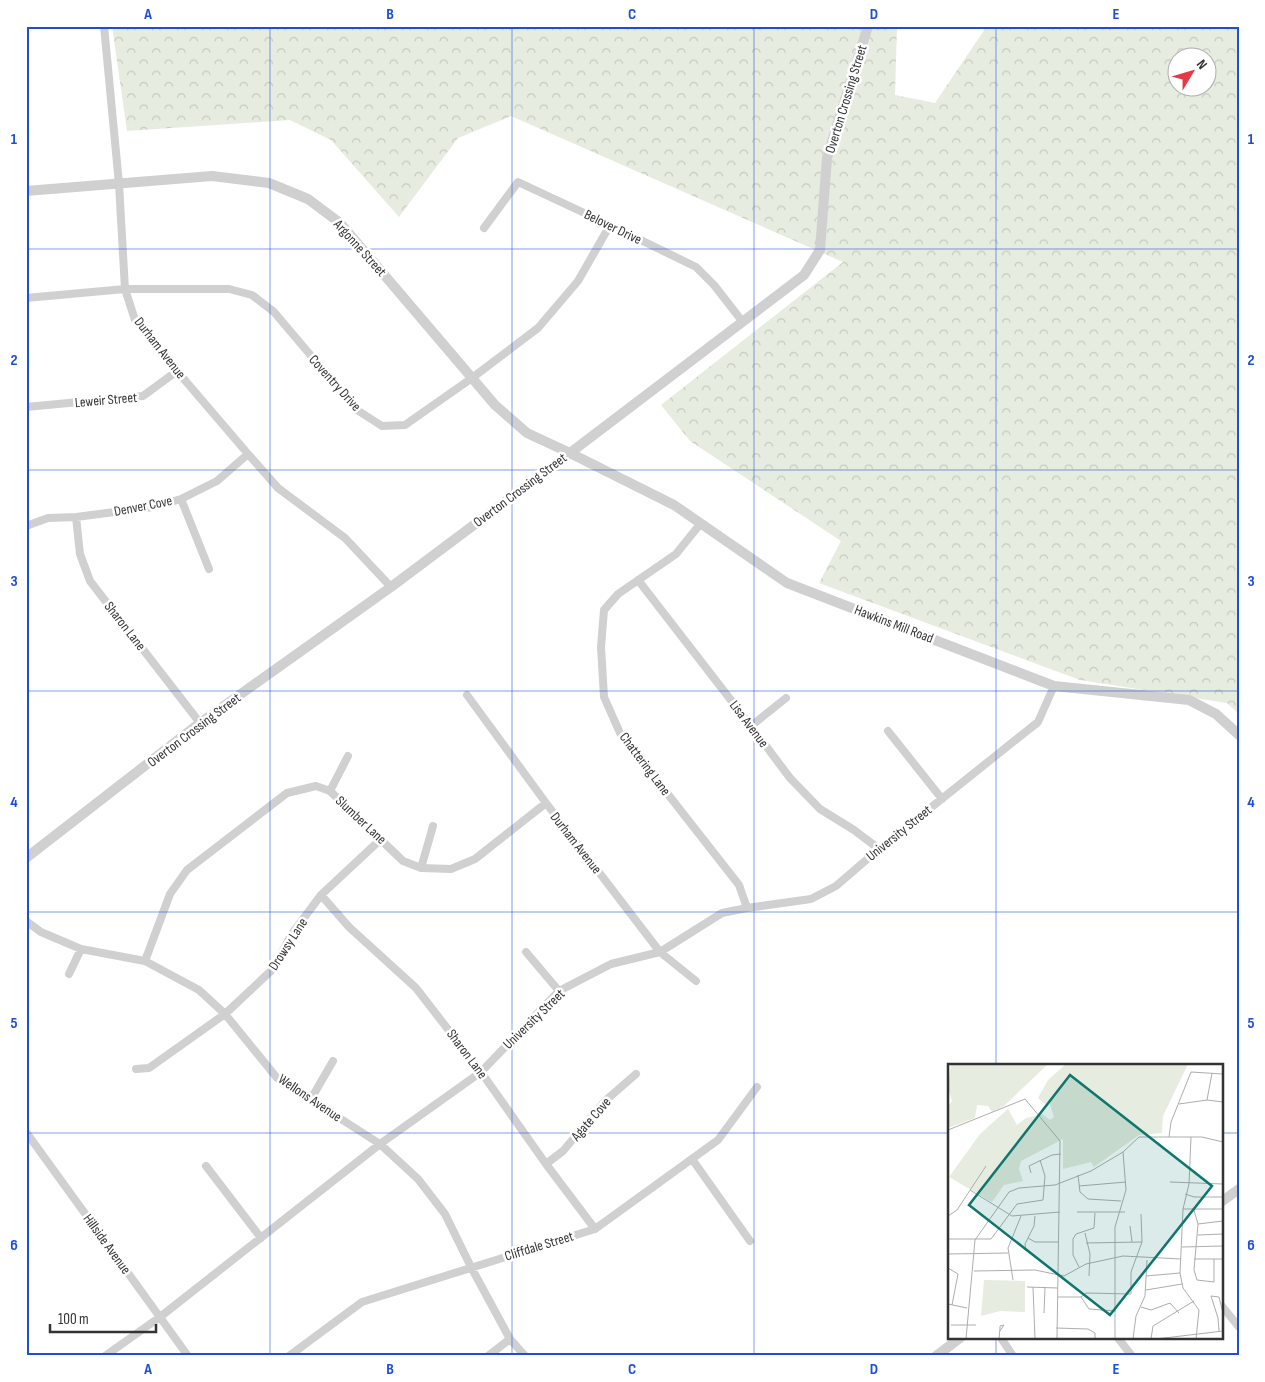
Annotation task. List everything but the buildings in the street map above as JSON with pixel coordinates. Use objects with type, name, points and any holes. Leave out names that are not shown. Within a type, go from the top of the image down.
[{"type":"street","name":"Durham Avenue","points":[[104,26],[119,184],[125,289],[135,320],[278,488],[345,538],[391,587]]},
{"type":"street","name":"Overton Crossing Street","points":[[26,858],[200,723],[391,587],[804,275],[820,250],[827,158],[868,26]]},
{"type":"street","name":"Argonne Street","points":[[26,191],[212,176],[269,183],[308,199],[340,223],[495,405],[527,433],[570,453]]},
{"type":"street","name":"Belover Drive","points":[[484,228],[518,182],[610,224],[696,268],[714,285],[742,320]]},
{"type":"street","name":"Coventry Drive","points":[[26,298],[125,289],[229,289],[252,295],[274,312],[356,410],[382,426],[405,425],[472,378],[538,328],[578,280],[610,224]]},
{"type":"street","name":"Leweir Street","points":[[26,407],[143,396],[177,371]]},
{"type":"street","name":"Hawkins Mill Road","points":[[570,453],[674,505],[787,583],[1054,686],[1189,700],[1216,714],[1239,735]]},
{"type":"street","name":"Denver Cove","points":[[26,526],[48,518],[76,517],[153,507],[181,499],[217,481],[248,454]]},
{"type":"street","points":[[181,499],[209,569]]},
{"type":"street","name":"Sharon Lane","points":[[76,517],[80,554],[90,581],[200,723]]},
{"type":"street","name":"Chattering Lane","points":[[701,524],[676,554],[618,594],[604,610],[600,647],[604,697],[620,733],[739,885],[747,908]]},
{"type":"street","name":"Lisa Avenue","points":[[638,580],[790,778],[820,809],[879,848]]},
{"type":"street","name":"University Street","points":[[105,1356],[160,1317],[380,1144],[481,1072],[560,991],[611,964],[660,952],[722,913],[811,900],[836,886],[879,848],[1038,722],[1054,686]]},
{"type":"street","name":"Durham Avenue","points":[[467,695],[546,803],[660,952],[696,981]]},
{"type":"street","points":[[751,726],[786,698]]},
{"type":"street","points":[[888,731],[942,799]]},
{"type":"street","points":[[330,791],[348,756]]},
{"type":"street","name":"Slumber Lane","points":[[145,961],[170,894],[187,870],[287,793],[316,786],[330,791],[404,861],[421,868],[451,869],[474,859],[546,803]]},
{"type":"street","points":[[421,868],[433,826]]},
{"type":"street","name":"Drowsy Lane","points":[[136,1069],[149,1068],[225,1014],[273,969],[291,935],[321,895],[381,839]]},
{"type":"street","name":"Sharon Lane","points":[[321,895],[349,927],[416,988],[481,1072],[546,1164],[595,1228]]},
{"type":"street","name":"Wellons Avenue","points":[[26,921],[41,932],[81,949],[145,961],[200,990],[225,1014],[277,1078],[380,1144],[418,1179],[445,1214],[471,1268],[510,1339],[525,1356]]},
{"type":"street","points":[[69,974],[81,949]]},
{"type":"street","points":[[526,952],[560,991]]},
{"type":"street","points":[[310,1099],[333,1061]]},
{"type":"street","name":"Agate Cove","points":[[546,1164],[563,1151],[605,1101],[636,1074]]},
{"type":"street","name":"Cliffdale Street","points":[[289,1356],[362,1302],[595,1228],[718,1140],[758,1087]]},
{"type":"street","name":"Hillside Avenue","points":[[26,1132],[188,1356]]},
{"type":"street","points":[[692,1159],[750,1240]]},
{"type":"street","points":[[206,1166],[261,1238]]},
{"type":"street","points":[[1222,1201],[1239,1189]]},
{"type":"street","points":[[1222,1306],[1239,1327]]},
{"type":"street","points":[[488,1356],[510,1339]]},
{"type":"street","points":[[936,1356],[957,1340]]},
{"type":"street","points":[[1002,1340],[1013,1356]]},
{"type":"street","points":[[1120,1340],[1132,1356]]},
{"type":"green space","points":[[112,26],[897,26],[895,95],[935,103],[987,26],[1239,26],[1239,714],[1227,703],[1080,680],[819,583],[841,541],[690,441],[661,405],[843,262],[511,116],[458,138],[399,217],[331,140],[290,120],[127,131]]}]
